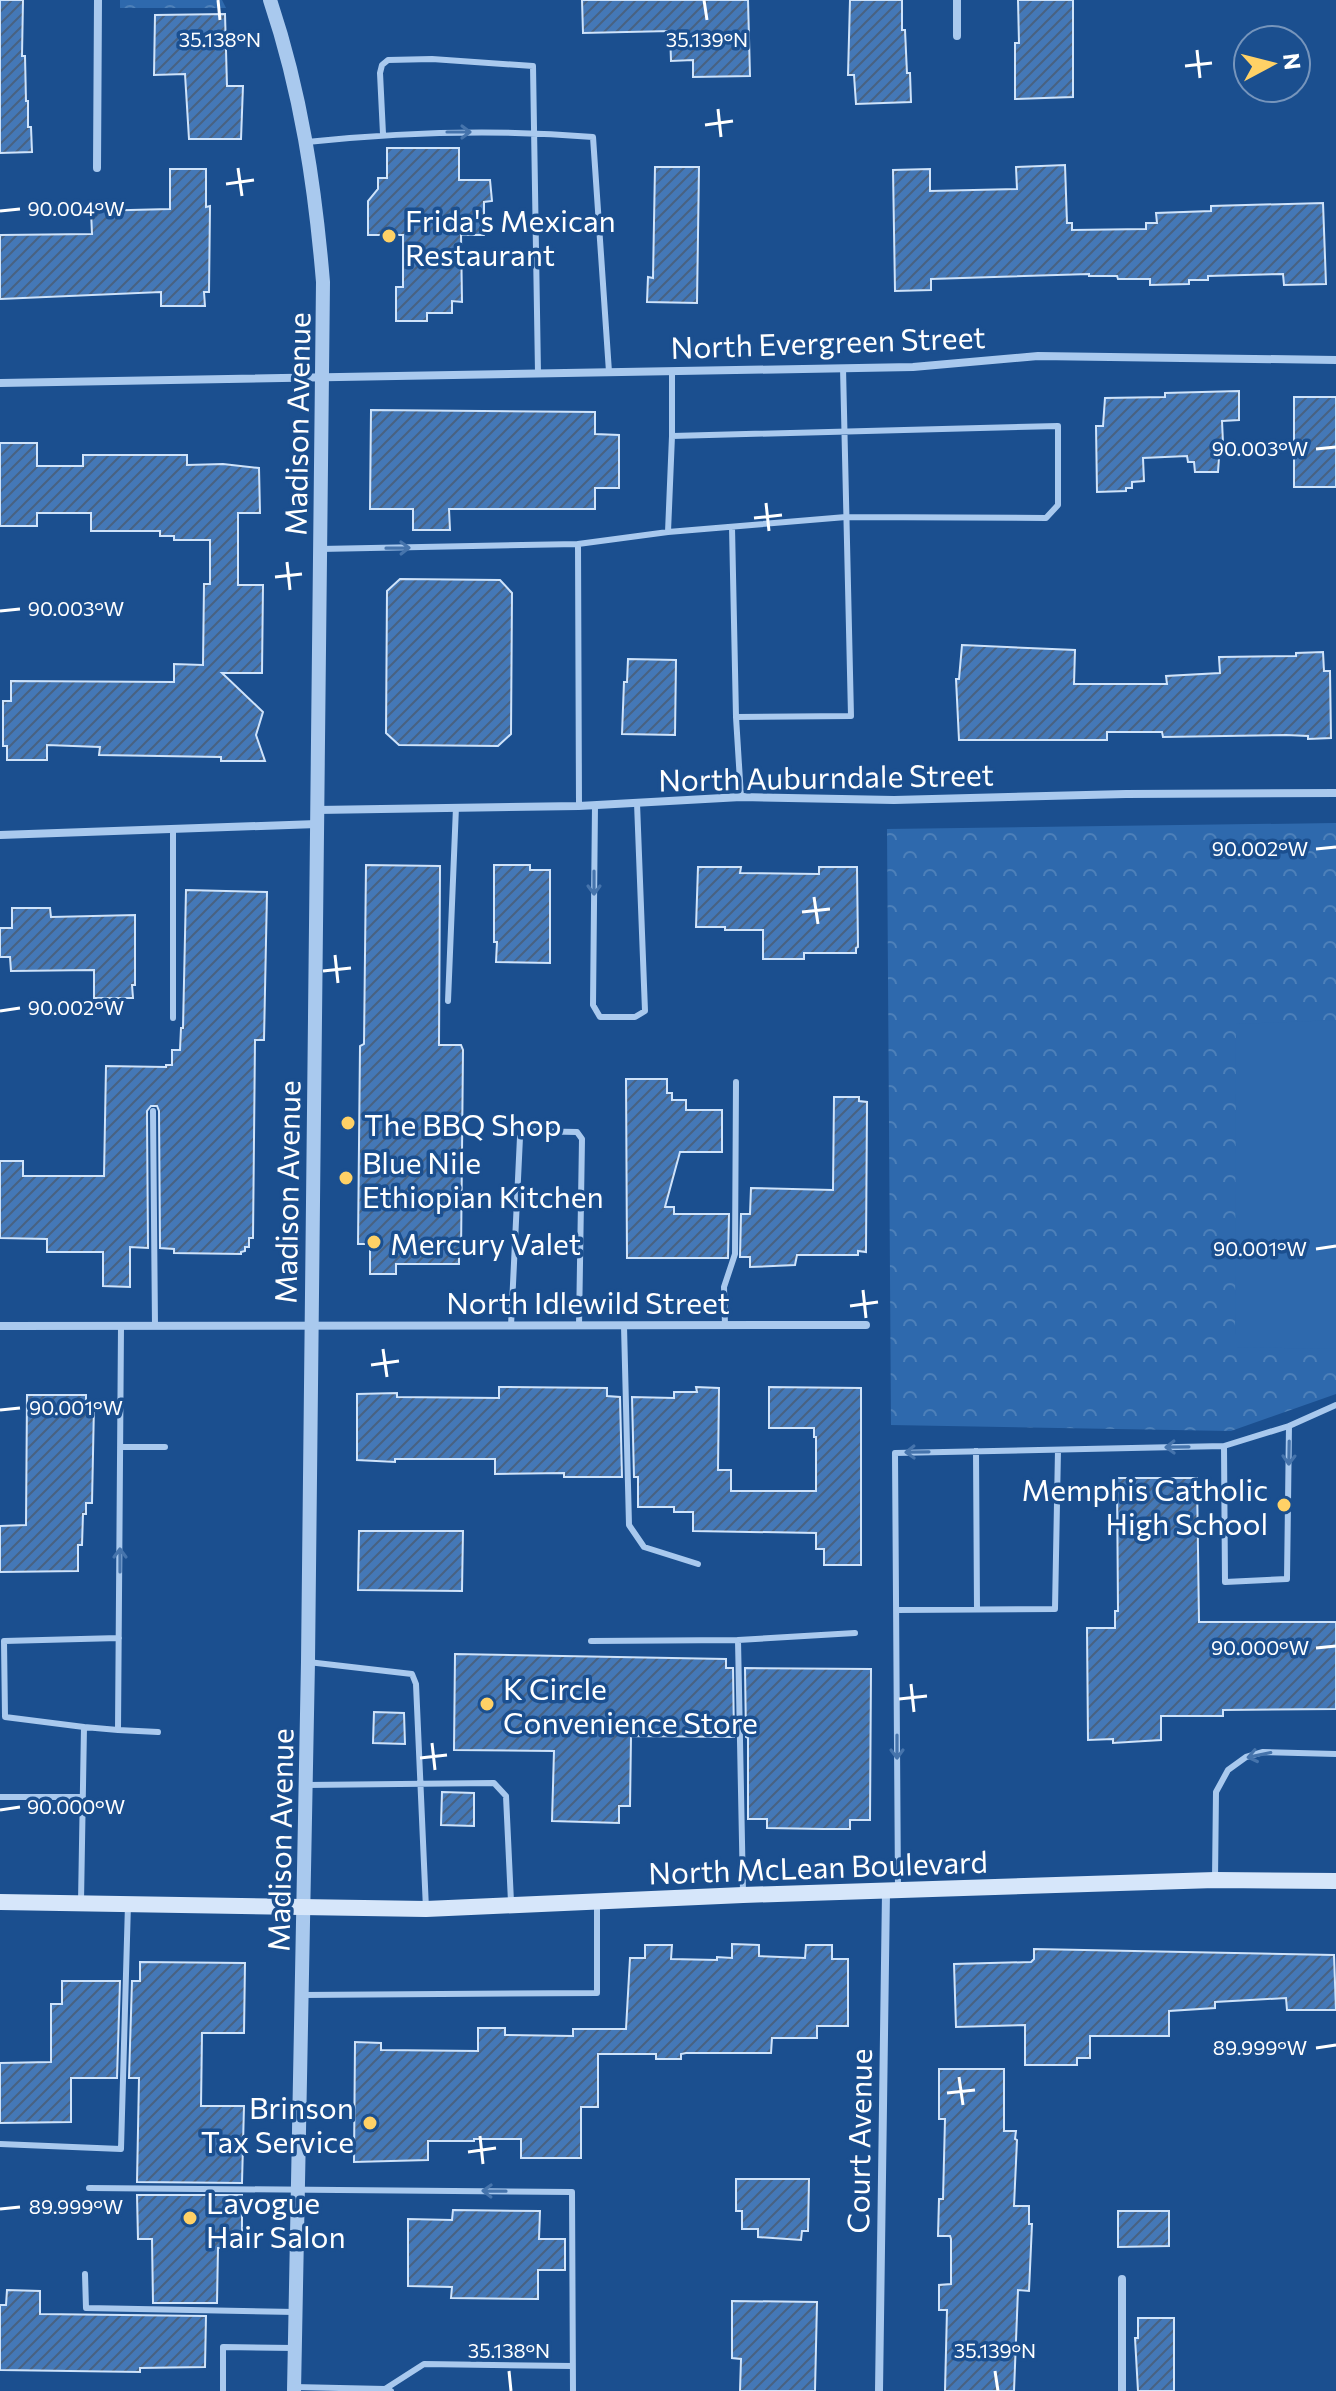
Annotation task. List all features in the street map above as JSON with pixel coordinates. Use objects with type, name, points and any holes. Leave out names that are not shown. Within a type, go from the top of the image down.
[{"type":"main road","name":"North McLean Boulevard","points":[[0,1902],[426,1909],[1215,1880],[1336,1881]]},
{"type":"street","points":[[97,168],[98,0]]},
{"type":"street","name":"Madison Avenue","points":[[270,0],[291,65],[307,142],[323,282],[308,1662],[294,2389]]},
{"type":"street","points":[[957,0],[957,36]]},
{"type":"street","name":"North Evergreen Street","points":[[0,383],[913,367],[1038,356],[1336,360]]},
{"type":"street","name":"North Auburndale Street","points":[[0,835],[173,829],[456,807],[579,806],[741,797],[894,800],[1336,793]]},
{"type":"street","name":"North Idlewild Street","points":[[0,1326],[866,1325]]},
{"type":"street","name":"Court Avenue","points":[[879,2391],[892,1891]]},
{"type":"street","points":[[1122,2279],[1122,2391]]},
{"type":"lane","points":[[383,134],[380,73],[382,65],[388,60],[432,59],[533,66],[538,373]]},
{"type":"lane","points":[[307,142],[383,134],[535,132],[593,137],[609,372]]},
{"type":"lane","points":[[736,717],[851,716],[843,368]]},
{"type":"lane","points":[[668,532],[672,371]]},
{"type":"lane","points":[[320,549],[578,544],[668,532],[846,517],[1046,518],[1058,505],[1058,426],[672,436]]},
{"type":"lane","points":[[732,527],[741,797]]},
{"type":"lane","points":[[578,544],[579,806]]},
{"type":"lane","points":[[595,805],[593,1005],[600,1017],[635,1017],[645,1011],[637,803]]},
{"type":"lane","points":[[448,1001],[456,807]]},
{"type":"lane","points":[[173,829],[173,1018]]},
{"type":"lane","points":[[725,1326],[724,1287],[735,1254],[736,1082]]},
{"type":"lane","points":[[153,1111],[155,1326]]},
{"type":"lane","points":[[511,1326],[520,1137],[525,1131],[577,1132],[582,1139],[579,1326]]},
{"type":"lane","points":[[118,1730],[121,1326]]},
{"type":"lane","points":[[624,1326],[629,1525],[644,1547],[698,1564]]},
{"type":"lane","points":[[892,1891],[895,1453],[1224,1446],[1289,1426],[1336,1405]]},
{"type":"lane","points":[[1224,1446],[1225,1582],[1287,1579],[1289,1426]]},
{"type":"lane","points":[[120,1447],[165,1447]]},
{"type":"lane","points":[[896,1610],[1055,1609],[1058,1450]]},
{"type":"lane","points":[[976,1451],[977,1609]]},
{"type":"lane","points":[[591,1641],[738,1640],[855,1633]]},
{"type":"lane","points":[[119,1638],[4,1641],[5,1717],[158,1732]]},
{"type":"lane","points":[[738,1640],[743,1895]]},
{"type":"lane","points":[[308,1662],[412,1674],[416,1684],[422,1782],[426,1909]]},
{"type":"lane","points":[[81,1904],[84,1727]]},
{"type":"lane","points":[[1215,1880],[1216,1792],[1228,1770],[1246,1757],[1263,1752],[1336,1754]]},
{"type":"lane","points":[[306,1785],[494,1783],[506,1796],[511,1905]]},
{"type":"lane","points":[[0,1797],[82,1797]]},
{"type":"lane","points":[[302,1995],[597,1993],[597,1901]]},
{"type":"lane","points":[[0,2144],[121,2149],[128,1904]]},
{"type":"lane","points":[[89,2188],[572,2192],[573,2391]]},
{"type":"lane","points":[[85,2274],[86,2308],[295,2312]]},
{"type":"lane","points":[[223,2391],[223,2347],[294,2348]]},
{"type":"lane","points":[[294,2389],[388,2390],[424,2364],[572,2366]]},
{"type":"green space","points":[[120,0],[222,0],[226,8],[120,8]]},
{"type":"green space","points":[[1336,823],[1336,1394],[1231,1431],[891,1425],[887,829]]},
{"type":"green space","points":[[1336,1020],[1336,1349],[1235,1347],[1236,1024]]},
{"type":"building","points":[[0,0],[23,0],[22,56],[25,56],[32,152],[0,153]]},
{"type":"building","points":[[582,0],[748,0],[750,76],[693,77],[693,60],[671,61],[670,31],[583,33]]},
{"type":"building","points":[[850,0],[902,0],[902,30],[905,30],[911,102],[856,104],[854,75],[848,75]]},
{"type":"building","points":[[1018,0],[1073,0],[1073,97],[1015,99]]},
{"type":"building","points":[[225,14],[227,86],[243,86],[241,139],[189,139],[185,74],[154,75],[155,15]]},
{"type":"building","points":[[387,148],[459,148],[459,180],[490,180],[492,201],[484,202],[484,235],[461,235],[462,302],[452,301],[452,313],[427,313],[427,321],[396,321],[396,287],[403,287],[403,235],[368,235],[368,201],[378,189],[378,178],[387,178]]},
{"type":"building","points":[[1065,165],[1067,223],[1072,223],[1072,230],[1146,229],[1146,223],[1157,223],[1156,213],[1211,211],[1211,206],[1323,203],[1326,284],[1284,285],[1283,274],[1208,276],[1208,280],[1189,280],[1189,284],[1150,285],[1150,279],[1118,279],[1117,276],[1089,274],[931,279],[931,290],[895,291],[893,170],[930,169],[930,191],[1017,189],[1016,167]]},
{"type":"building","points":[[655,167],[699,167],[697,303],[647,302],[648,277],[653,278]]},
{"type":"building","points":[[170,169],[206,169],[206,207],[210,206],[209,292],[204,292],[205,306],[161,306],[161,292],[0,299],[0,235],[92,234],[91,211],[170,209]]},
{"type":"building","points":[[1239,391],[1239,420],[1222,421],[1223,443],[1220,444],[1218,472],[1195,472],[1194,462],[1188,462],[1187,456],[1143,458],[1144,481],[1132,482],[1132,488],[1126,488],[1126,491],[1097,492],[1096,426],[1103,426],[1105,398]]},
{"type":"building","points":[[1294,397],[1336,397],[1336,487],[1294,487]]},
{"type":"building","points":[[371,410],[595,412],[595,434],[619,435],[619,488],[595,488],[595,509],[449,509],[450,530],[413,530],[413,509],[370,509]]},
{"type":"building","points":[[0,443],[37,443],[37,466],[83,466],[83,455],[187,455],[187,465],[223,464],[259,468],[260,513],[238,513],[238,585],[263,585],[262,673],[222,673],[263,712],[256,735],[265,761],[221,761],[221,757],[99,755],[100,747],[47,745],[47,760],[7,760],[7,746],[3,746],[3,701],[11,701],[11,681],[174,682],[174,664],[203,665],[204,584],[210,584],[210,540],[174,540],[174,536],[160,536],[160,531],[91,531],[91,513],[37,513],[37,526],[0,526]]},
{"type":"building","points":[[400,579],[500,580],[512,593],[511,734],[498,746],[399,745],[386,733],[387,591]]},
{"type":"building","points":[[962,645],[1075,650],[1074,684],[1167,684],[1166,676],[1220,673],[1219,657],[1296,656],[1296,653],[1323,652],[1324,671],[1330,671],[1331,738],[1308,739],[1308,736],[1286,735],[1163,737],[1162,732],[1107,732],[1107,740],[959,740],[956,679],[959,679]]},
{"type":"building","points":[[628,659],[676,660],[675,735],[622,734]]},
{"type":"building","points":[[366,865],[440,866],[439,1045],[461,1045],[463,1050],[459,1264],[396,1264],[396,1274],[370,1274],[370,1244],[358,1244]]},
{"type":"building","points":[[494,865],[530,865],[530,870],[550,870],[550,963],[496,962]]},
{"type":"building","points":[[698,867],[741,867],[740,873],[819,874],[819,867],[857,867],[856,953],[804,953],[804,959],[763,959],[763,930],[696,927]]},
{"type":"building","points":[[186,890],[267,892],[264,1040],[255,1040],[253,1238],[249,1238],[249,1247],[245,1247],[241,1254],[174,1253],[174,1249],[160,1248],[159,1111],[157,1106],[151,1106],[147,1111],[148,1248],[130,1247],[130,1287],[103,1286],[103,1252],[47,1252],[47,1239],[0,1238],[0,1161],[23,1161],[23,1176],[104,1176],[106,1066],[166,1067],[172,1065],[172,1050],[180,1050]]},
{"type":"building","points":[[12,908],[50,908],[51,917],[135,915],[133,998],[94,998],[94,970],[11,971],[10,957],[0,957],[0,928],[12,928]]},
{"type":"building","points":[[626,1079],[667,1079],[667,1093],[672,1093],[672,1100],[686,1100],[686,1110],[722,1110],[722,1152],[680,1152],[665,1207],[674,1207],[674,1214],[729,1214],[728,1258],[627,1258]]},
{"type":"building","points":[[834,1097],[859,1097],[859,1101],[867,1102],[866,1252],[858,1251],[858,1255],[797,1255],[795,1265],[750,1267],[750,1257],[740,1257],[741,1214],[750,1214],[751,1188],[833,1190]]},
{"type":"building","points":[[499,1387],[607,1388],[607,1396],[620,1397],[622,1477],[564,1477],[564,1473],[495,1474],[495,1459],[357,1460],[357,1394],[499,1398]]},
{"type":"building","points":[[696,1387],[719,1388],[718,1470],[731,1470],[731,1491],[816,1491],[814,1428],[769,1428],[769,1387],[861,1388],[861,1565],[824,1565],[824,1549],[816,1549],[816,1533],[693,1531],[693,1512],[674,1512],[674,1507],[638,1507],[632,1397],[674,1398],[674,1392],[697,1392]]},
{"type":"building","points":[[27,1395],[86,1395],[86,1405],[94,1405],[92,1503],[86,1503],[86,1514],[83,1514],[78,1571],[0,1572],[0,1526],[26,1525]]},
{"type":"building","points":[[1117,1478],[1197,1478],[1199,1622],[1336,1622],[1336,1709],[1223,1710],[1223,1716],[1161,1716],[1161,1740],[1113,1743],[1113,1739],[1088,1740],[1087,1628],[1115,1628],[1115,1611],[1118,1611]]},
{"type":"building","points":[[359,1531],[463,1531],[462,1591],[358,1590]]},
{"type":"building","points":[[455,1654],[726,1659],[726,1668],[733,1668],[734,1737],[631,1736],[630,1806],[619,1806],[619,1823],[552,1821],[554,1751],[454,1750]]},
{"type":"building","points":[[745,1668],[871,1669],[870,1820],[850,1820],[850,1829],[823,1829],[767,1828],[767,1819],[748,1819]]},
{"type":"building","points":[[374,1712],[404,1713],[405,1744],[373,1743]]},
{"type":"building","points":[[442,1792],[474,1793],[474,1826],[441,1825]]},
{"type":"building","points":[[732,1944],[759,1945],[759,1956],[805,1958],[806,1945],[832,1945],[832,1959],[848,1959],[848,2026],[817,2026],[817,2038],[772,2038],[771,2053],[686,2053],[681,2054],[681,2059],[656,2059],[656,2054],[598,2054],[598,2107],[581,2107],[581,2158],[521,2158],[521,2139],[474,2139],[428,2141],[428,2160],[354,2162],[355,2042],[381,2043],[381,2050],[478,2051],[478,2028],[505,2028],[505,2035],[573,2036],[573,2029],[626,2029],[630,1958],[645,1958],[645,1945],[672,1945],[671,1959],[717,1960],[717,1957],[732,1958]]},
{"type":"building","points":[[1034,1949],[1334,1955],[1336,2010],[1287,2010],[1286,1998],[1215,2002],[1215,2008],[1169,2011],[1169,2036],[1090,2036],[1090,2058],[1077,2058],[1077,2065],[1025,2065],[1025,2025],[956,2027],[954,1964],[1031,1962]]},
{"type":"building","points":[[140,1962],[245,1963],[244,2033],[202,2033],[201,2106],[244,2106],[242,2183],[137,2182],[139,2078],[129,2078],[132,1981],[140,1981]]},
{"type":"building","points":[[62,1981],[120,1981],[117,2078],[71,2078],[71,2122],[0,2123],[0,2063],[51,2062],[51,2004],[62,2004]]},
{"type":"building","points":[[939,2069],[1004,2069],[1004,2131],[1016,2131],[1017,2140],[1014,2206],[1029,2206],[1029,2224],[1032,2224],[1029,2291],[1018,2290],[1014,2391],[945,2391],[947,2310],[939,2310],[939,2285],[951,2284],[951,2239],[950,2236],[938,2236],[939,2199],[943,2199],[945,2119],[939,2119]]},
{"type":"building","points":[[736,2179],[809,2179],[808,2231],[802,2231],[801,2240],[758,2237],[758,2229],[742,2229],[742,2211],[736,2211]]},
{"type":"building","points":[[137,2195],[242,2195],[242,2248],[218,2248],[217,2303],[153,2303],[152,2239],[138,2239]]},
{"type":"building","points":[[453,2210],[540,2211],[539,2239],[565,2239],[565,2270],[538,2270],[538,2299],[451,2298],[452,2287],[408,2286],[408,2219],[452,2220]]},
{"type":"building","points":[[1118,2211],[1169,2211],[1169,2246],[1118,2247]]},
{"type":"building","points":[[7,2290],[40,2291],[40,2314],[206,2316],[205,2367],[140,2368],[140,2372],[0,2370],[0,2305],[6,2305]]},
{"type":"building","points":[[732,2301],[817,2302],[815,2391],[740,2391],[741,2359],[732,2358]]},
{"type":"building","points":[[1138,2318],[1174,2318],[1174,2391],[1138,2391],[1135,2338],[1138,2338]]},
{"type":"place","name":"Frida's Mexican Restaurant","points":[[389,236]]},
{"type":"place","name":"The BBQ Shop","points":[[348,1123]]},
{"type":"place","name":"Blue Nile Ethiopian Kitchen","points":[[346,1178]]},
{"type":"place","name":"Mercury Valet","points":[[374,1242]]},
{"type":"place","name":"Memphis Catholic High School","points":[[1284,1505]]},
{"type":"place","name":"K Circle Convenience Store","points":[[487,1704]]},
{"type":"place","name":"Brinson Tax Service","points":[[370,2123]]},
{"type":"place","name":"Lavogue Hair Salon","points":[[190,2218]]}]
